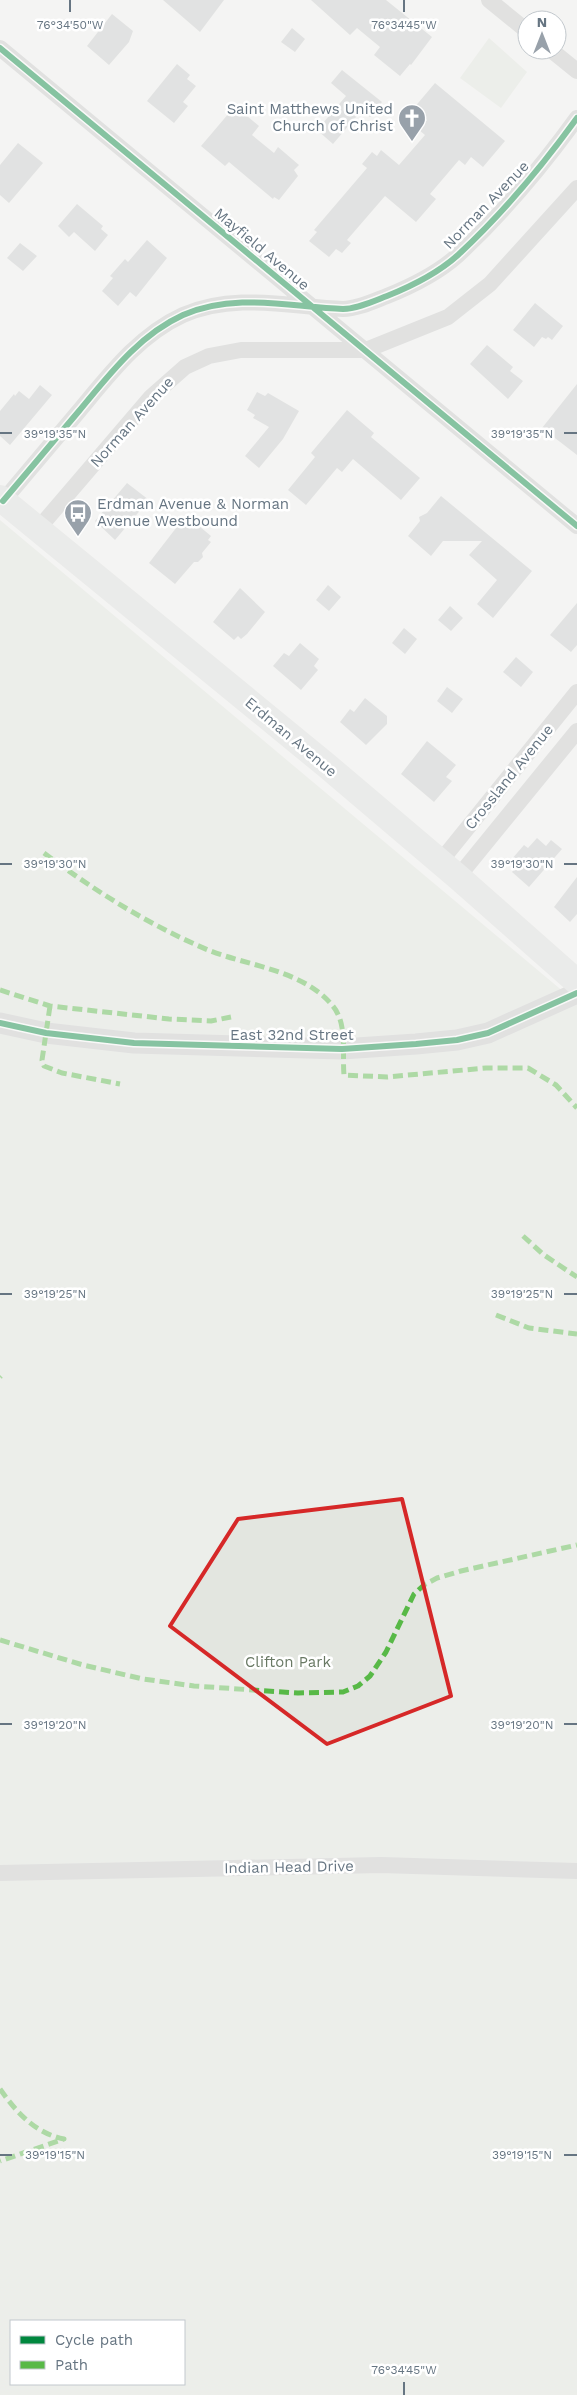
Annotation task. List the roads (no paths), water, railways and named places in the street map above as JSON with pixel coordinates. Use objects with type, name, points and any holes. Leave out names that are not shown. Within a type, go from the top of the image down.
[{"type":"main road","name":"Erdman Avenue","points":[[2,499],[449,869],[577,982]]},
{"type":"street","points":[[488,0],[517,23]]},
{"type":"street","name":"Mayfield Avenue","points":[[0,48],[577,526]]},
{"type":"street","points":[[563,60],[577,71]]},
{"type":"street","name":"Norman Avenue","points":[[2,499],[110,374],[140,343],[163,326],[184,315],[209,306],[254,302],[346,309],[376,301],[434,273],[458,255],[529,180],[577,118]]},
{"type":"street","name":"Norman Avenue","points":[[38,529],[151,397],[175,374],[209,356],[241,350],[366,350],[448,317],[490,284],[577,188]]},
{"type":"street","name":"Crossland Avenue","points":[[449,869],[577,692]]},
{"type":"street","name":"Crossland Avenue","points":[[449,869],[577,731]]},
{"type":"street","name":"East 32nd Street","points":[[0,1023],[46,1033],[134,1043],[342,1049],[457,1040],[488,1033],[577,993]]},
{"type":"street","name":"Indian Head Drive","points":[[0,1873],[381,1865],[577,1871]]},
{"type":"place","name":"Saint Matthews United Church of Christ","points":[[412,142]]},
{"type":"place","name":"Erdman Avenue & Norman Avenue Westbound","points":[[78,537]]},
{"type":"park label","name":"Clifton Park","points":[[288,1662]]}]
